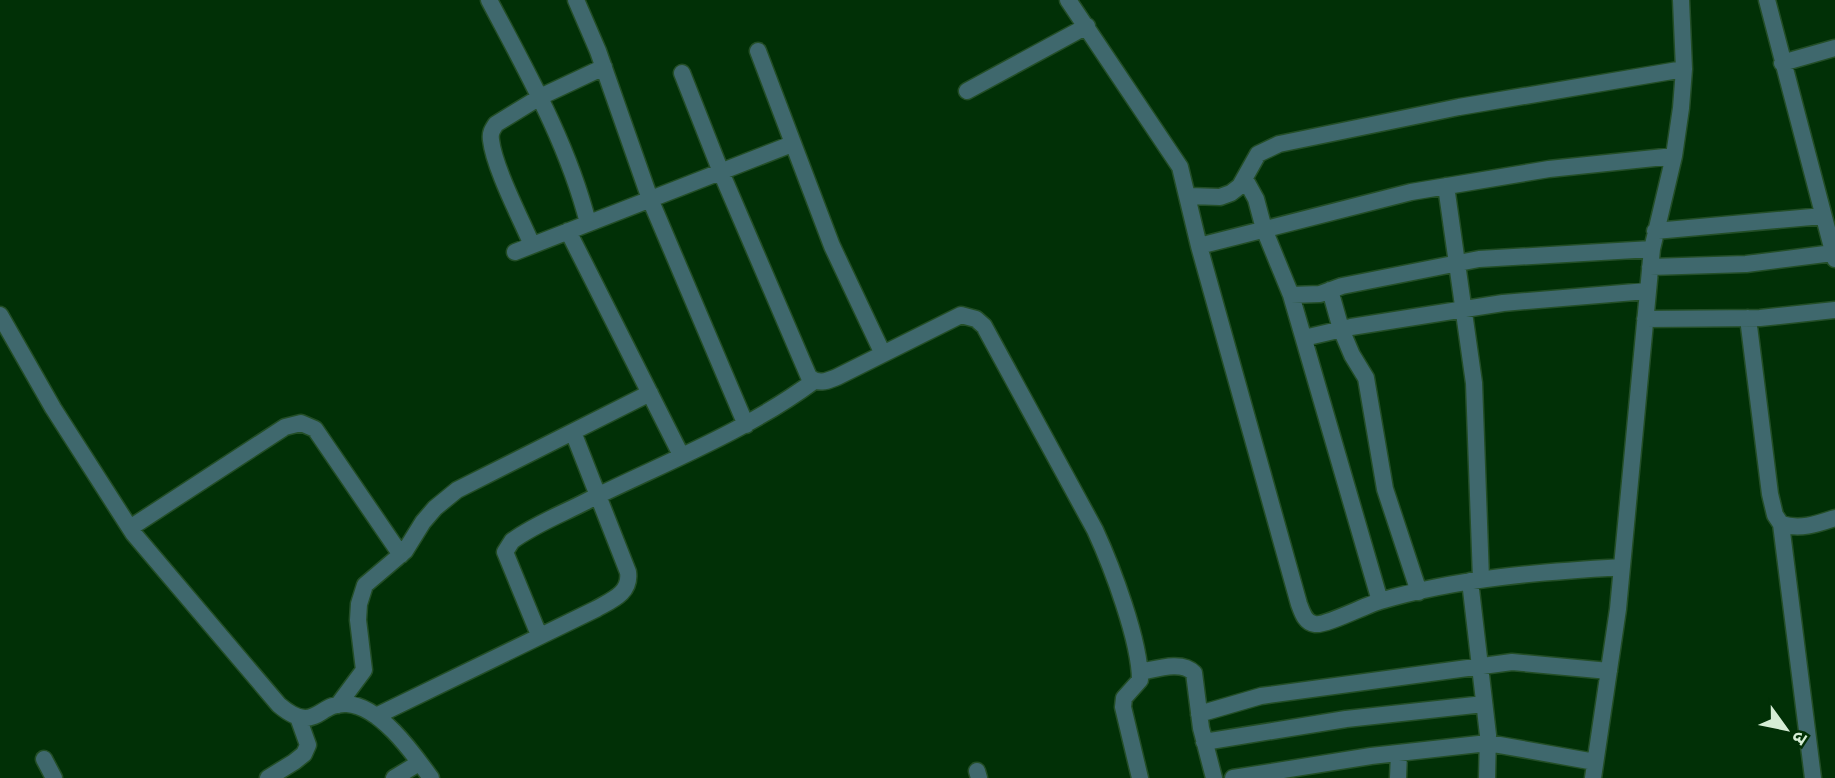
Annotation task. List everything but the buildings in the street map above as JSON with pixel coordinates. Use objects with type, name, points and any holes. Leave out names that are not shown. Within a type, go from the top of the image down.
[{"type":"street","points":[[489,0],[540,97],[570,167],[588,223]]},
{"type":"street","points":[[576,0],[604,67],[650,199],[746,425]]},
{"type":"street","points":[[1068,0],[1180,167],[1199,246],[1302,614],[1315,624],[1325,623],[1380,601],[1476,580],[1622,567]]},
{"type":"street","points":[[1233,778],[1317,771],[1399,753],[1488,743],[1594,770],[1618,609],[1652,248],[1674,156],[1684,69],[1681,0]]},
{"type":"street","points":[[1650,267],[1746,264],[1834,256],[1767,0]]},
{"type":"street","points":[[967,91],[1087,26]]},
{"type":"street","points":[[1782,63],[1835,48]]},
{"type":"street","points":[[758,51],[831,246],[883,354]]},
{"type":"street","points":[[532,245],[497,160],[491,137],[496,124],[540,97],[604,67]]},
{"type":"street","points":[[1189,197],[1220,197],[1231,193],[1245,179],[1258,154],[1279,144],[1459,107],[1684,69]]},
{"type":"street","points":[[682,73],[721,172],[809,377],[823,382],[837,377],[961,315],[976,319],[984,326],[1102,546],[1120,596],[1140,672],[1140,680],[1124,698],[1123,707],[1140,778]]},
{"type":"street","points":[[514,251],[792,144]]},
{"type":"street","points":[[1199,246],[1388,197],[1446,186],[1549,169],[1674,156]]},
{"type":"street","points":[[1245,179],[1256,199],[1264,229],[1292,295],[1380,601]]},
{"type":"street","points":[[1446,186],[1474,383],[1476,580],[1479,667],[1488,743],[1487,778]]},
{"type":"street","points":[[1655,231],[1823,216]]},
{"type":"street","points":[[568,231],[681,455]]},
{"type":"street","points":[[1292,295],[1309,296],[1479,259],[1652,248]]},
{"type":"street","points":[[1331,290],[1341,329],[1366,378],[1385,489],[1419,592]]},
{"type":"street","points":[[1304,338],[1341,329],[1503,303],[1647,292]]},
{"type":"street","points":[[1645,319],[1748,318],[1835,310]]},
{"type":"street","points":[[0,315],[53,408],[130,528],[271,697],[287,712],[308,719],[338,705],[364,670],[358,620],[359,604],[365,585],[401,555],[435,508],[457,489],[650,393]]},
{"type":"street","points":[[1748,318],[1770,494],[1775,515],[1781,524],[1812,778]]},
{"type":"street","points":[[538,635],[508,562],[505,552],[507,546],[521,534],[746,425],[781,405],[814,381]]},
{"type":"street","points":[[130,528],[285,427],[301,423],[314,429],[401,555]]},
{"type":"street","points":[[376,716],[611,600],[625,589],[629,582],[628,572],[573,432]]},
{"type":"street","points":[[1781,524],[1793,528],[1835,518]]},
{"type":"street","points":[[1199,715],[1261,695],[1524,662],[1609,671]]},
{"type":"street","points":[[1140,672],[1180,666],[1191,669],[1196,679],[1199,715],[1214,778]]},
{"type":"street","points":[[1204,742],[1369,716],[1484,704]]},
{"type":"street","points":[[338,705],[355,705],[376,716],[390,728],[431,778]]},
{"type":"street","points":[[268,778],[304,754],[308,745],[298,717]]},
{"type":"street","points":[[1398,778],[1399,753]]},
{"type":"street","points":[[44,759],[54,778]]},
{"type":"street","points":[[394,778],[419,763]]}]
